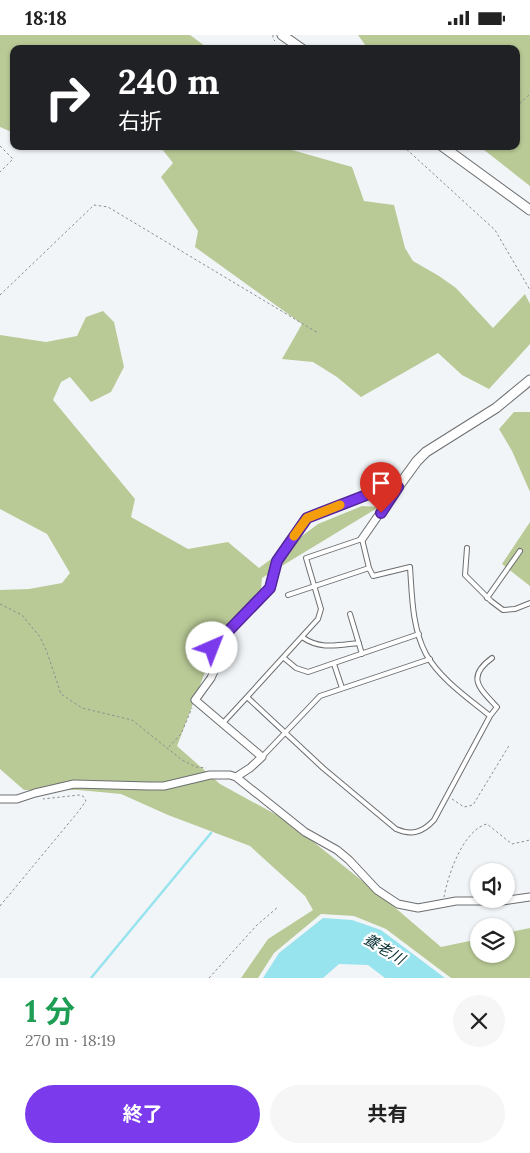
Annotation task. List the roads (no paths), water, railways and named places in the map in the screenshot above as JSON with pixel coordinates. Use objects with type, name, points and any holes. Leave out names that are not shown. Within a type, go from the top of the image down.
[{"type":"street","points":[[282,35],[296,45]]},
{"type":"street","points":[[448,150],[530,210]]},
{"type":"street","points":[[362,539],[416,461],[426,452],[496,408],[530,380]]},
{"type":"street","points":[[236,777],[262,757],[195,700],[211,678],[215,669],[212,648],[270,588],[277,561],[307,518],[392,485],[398,487]]},
{"type":"street","points":[[0,799],[17,799],[74,784],[164,786],[210,775],[230,775],[236,777],[305,832],[337,849],[377,890],[398,904],[427,907],[456,901],[502,901],[530,897]]},
{"type":"lane","points":[[223,723],[321,615],[315,586],[306,558],[362,539],[369,568],[371,573],[376,576],[410,567],[416,624],[426,653],[451,683],[490,716]]},
{"type":"lane","points":[[467,548],[464,575],[487,598],[503,610],[515,609],[530,603]]},
{"type":"lane","points":[[487,598],[520,551]]},
{"type":"lane","points":[[288,595],[369,568]]},
{"type":"lane","points":[[350,614],[362,655]]},
{"type":"lane","points":[[284,658],[296,668],[308,672],[419,634]]},
{"type":"lane","points":[[302,637],[311,644],[322,646],[358,643]]},
{"type":"lane","points":[[247,697],[323,768],[396,829],[403,832],[419,832],[427,828],[434,820],[490,716],[497,707],[483,692],[476,680],[477,671],[492,657]]},
{"type":"lane","points":[[262,757],[320,696],[430,659]]},
{"type":"lane","points":[[334,664],[342,688]]},
{"type":"water","name":"養老川","points":[[323,918],[352,920],[381,930],[445,978],[385,978],[368,965],[339,964],[323,978],[263,978],[279,953]]},
{"type":"waterway","points":[[91,978],[211,833]]}]
